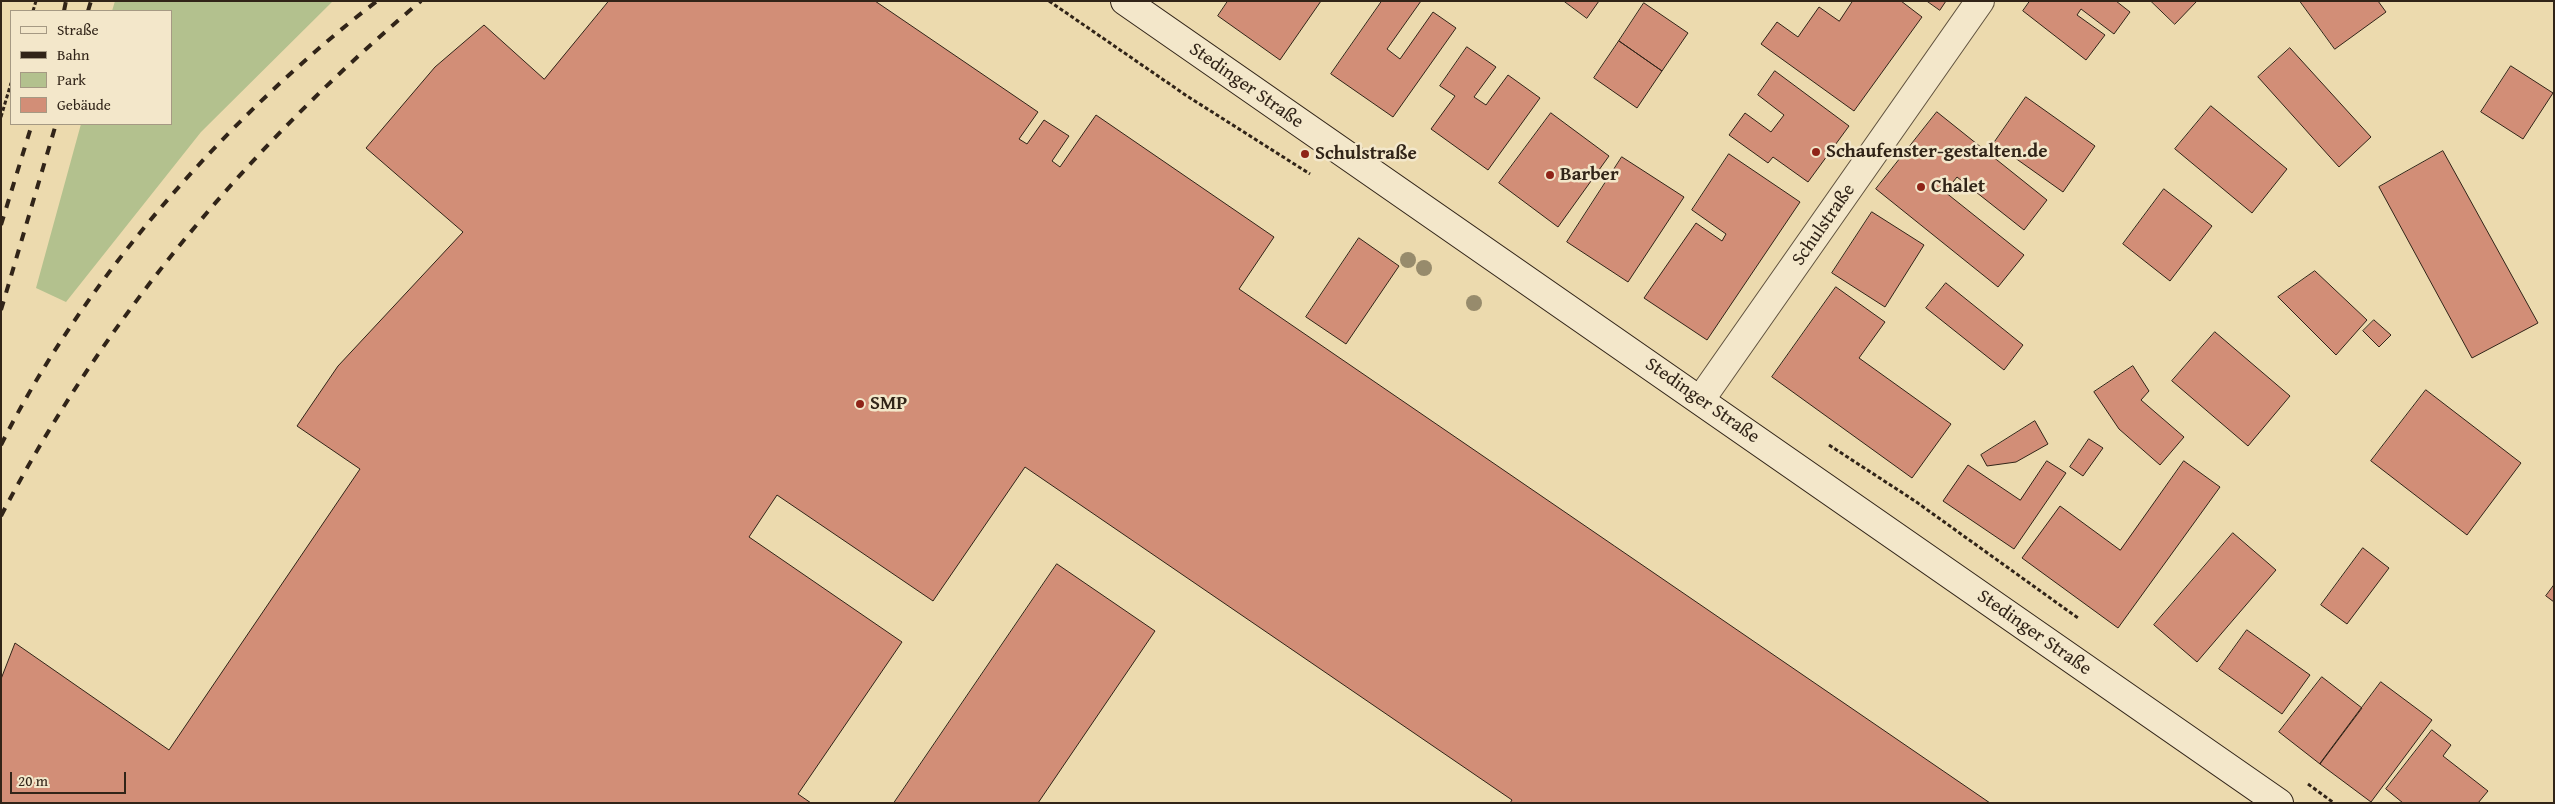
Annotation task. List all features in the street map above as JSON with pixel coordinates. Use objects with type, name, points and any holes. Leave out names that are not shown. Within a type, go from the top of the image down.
[{"type":"main road","name":"Stedinger Straße","points":[[1125,1],[1701,399],[2279,803]]},
{"type":"main road","name":"Schulstraße","points":[[1701,399],[1980,1]]},
{"type":"path","points":[[1,117],[10,86]]},
{"type":"green space","points":[[115,1],[333,1],[201,132],[66,302],[36,288],[81,125],[172,125],[172,10],[112,10]]},
{"type":"building","name":"SMP","points":[[609,1],[875,1],[1038,112],[1019,139],[1027,144],[1044,120],[1069,136],[1052,161],[1060,167],[1096,115],[1274,237],[1239,289],[1990,803],[1510,803],[1512,800],[1025,467],[933,601],[777,495],[749,537],[902,642],[798,794],[811,803],[1,803],[1,679],[15,643],[169,750],[360,469],[297,426],[338,366],[463,232],[366,148],[435,67],[484,25],[544,79]]},
{"type":"building","points":[[1228,1],[1321,1],[1280,60],[1218,16]]},
{"type":"building","points":[[1382,1],[1421,1],[1387,49],[1400,59],[1433,12],[1456,28],[1393,117],[1331,74]]},
{"type":"building","points":[[1564,1],[1599,1],[1587,18]]},
{"type":"building","points":[[1853,1],[1901,1],[1922,17],[1854,111],[1761,44],[1777,22],[1798,37],[1819,7],[1839,21]]},
{"type":"building","points":[[1927,1],[1946,1],[1940,10]]},
{"type":"building","points":[[2030,1],[2116,1],[2130,12],[2114,34],[2081,9],[2077,15],[2105,35],[2086,60],[2023,11]]},
{"type":"building","points":[[2151,1],[2197,1],[2175,24]]},
{"type":"building","points":[[2300,1],[2378,1],[2386,12],[2335,49]]},
{"type":"building","points":[[1644,3],[1688,33],[1662,71],[1619,41]]},
{"type":"building","points":[[1619,41],[1662,71],[1637,108],[1594,78]]},
{"type":"building","points":[[1467,47],[1496,67],[1474,97],[1486,105],[1508,75],[1540,98],[1488,170],[1431,129],[1455,96],[1440,86]]},
{"type":"building","points":[[2290,48],[2371,137],[2339,167],[2258,77]]},
{"type":"building","points":[[2511,66],[2553,93],[2523,139],[2481,112]]},
{"type":"building","points":[[1775,71],[1849,126],[1808,182],[1773,157],[1768,163],[1729,135],[1745,113],[1771,132],[1784,115],[1758,95]]},
{"type":"building","points":[[2026,97],[2095,146],[2063,192],[1994,143]]},
{"type":"building","points":[[2211,106],[2287,169],[2252,213],[2175,149]]},
{"type":"building","points":[[1937,112],[2047,200],[2024,230],[1957,177],[1945,192],[2024,255],[1998,287],[1876,189]]},
{"type":"building","points":[[1551,113],[1609,156],[1558,227],[1499,183]]},
{"type":"building","points":[[2443,151],[2538,323],[2472,358],[2379,187]]},
{"type":"building","points":[[1729,154],[1800,202],[1707,340],[1644,298],[1696,223],[1722,241],[1726,234],[1692,210]]},
{"type":"building","points":[[1622,157],[1684,197],[1628,282],[1567,242]]},
{"type":"building","points":[[2164,189],[2212,226],[2170,281],[2123,244]]},
{"type":"building","points":[[1872,212],[1924,245],[1885,307],[1832,273]]},
{"type":"building","points":[[1359,238],[1399,266],[1346,344],[1306,317]]},
{"type":"building","points":[[2315,271],[2367,320],[2336,355],[2278,297]]},
{"type":"building","points":[[1946,283],[2023,345],[2004,370],[1926,308]]},
{"type":"building","points":[[1836,287],[1885,322],[1859,358],[1951,424],[1912,478],[1772,377]]},
{"type":"building","points":[[2374,320],[2391,335],[2379,347],[2363,331]]},
{"type":"building","points":[[2215,332],[2290,396],[2248,446],[2172,381]]},
{"type":"building","points":[[2133,366],[2149,391],[2141,400],[2184,437],[2160,465],[2119,429],[2094,392]]},
{"type":"building","points":[[2426,390],[2521,463],[2467,535],[2371,461]]},
{"type":"building","points":[[2035,421],[2048,444],[2016,462],[1987,466],[1981,455]]},
{"type":"building","points":[[2089,439],[2103,448],[2083,476],[2070,467]]},
{"type":"building","points":[[2047,461],[2066,473],[2014,549],[1943,501],[1968,465],[2020,500]]},
{"type":"building","points":[[2184,461],[2220,487],[2118,628],[2022,558],[2060,506],[2120,550]]},
{"type":"building","points":[[2233,533],[2276,570],[2197,662],[2154,625]]},
{"type":"building","points":[[2363,548],[2389,568],[2347,624],[2321,605]]},
{"type":"building","points":[[1057,564],[1155,631],[1038,803],[894,803]]},
{"type":"building","points":[[2554,585],[2554,602],[2546,596]]},
{"type":"building","points":[[2247,630],[2310,675],[2282,714],[2219,669]]},
{"type":"building","points":[[2322,677],[2362,708],[2320,764],[2279,732]]},
{"type":"building","points":[[2381,682],[2432,720],[2371,802],[2320,764]]},
{"type":"building","points":[[2432,730],[2451,745],[2443,756],[2488,791],[2478,803],[2403,803],[2386,789]]},
{"type":"railway","points":[[64,10],[66,1]]},
{"type":"railway","points":[[88,10],[91,1]]},
{"type":"railway","points":[[1,445],[35,382],[74,321],[118,261],[165,203],[215,147],[268,95],[322,46],[377,1]]},
{"type":"railway","points":[[1,516],[41,443],[86,373],[134,304],[186,238],[240,175],[298,114],[358,56],[421,1]]},
{"type":"railway","points":[[1,225],[32,125]]},
{"type":"railway","points":[[1,310],[56,125]]},
{"type":"place","name":"Schaufenster-gestalten.de","points":[[1816,152]]},
{"type":"place","name":"Schulstraße","points":[[1305,154]]},
{"type":"place","name":"Barber","points":[[1550,175]]},
{"type":"place","name":"Chalet","points":[[1921,187]]},
{"type":"place","name":"SMP","points":[[860,404]]}]
